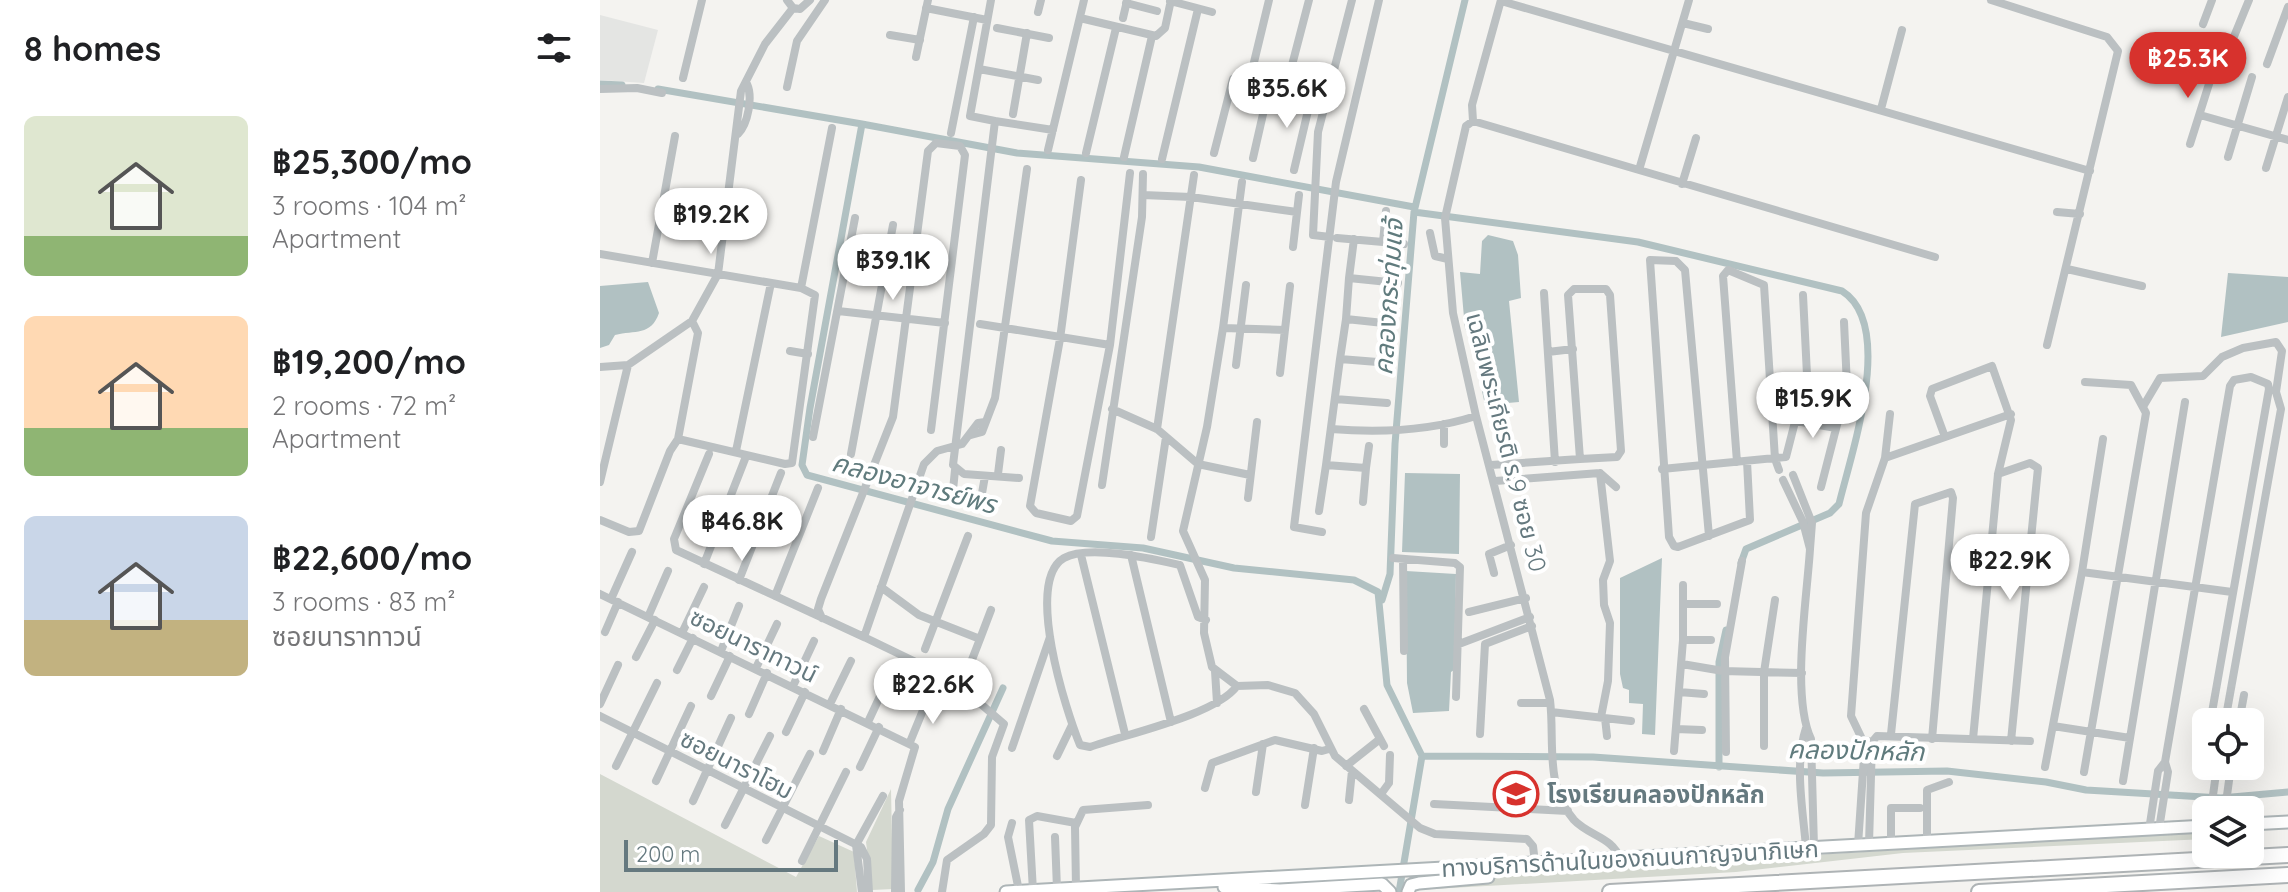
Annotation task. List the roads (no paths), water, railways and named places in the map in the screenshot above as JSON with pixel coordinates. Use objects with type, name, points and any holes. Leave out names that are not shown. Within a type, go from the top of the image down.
[{"type":"highway","points":[[2264,851],[2288,854]]},
{"type":"highway","points":[[1610,892],[2288,854]]},
{"type":"highway","points":[[1979,892],[2288,875]]},
{"type":"main road","points":[[2264,823],[2288,822]]},
{"type":"main road","name":"ทางบริการด้านในของถนนกาญจนาภิเษก","points":[[1006,892],[2192,827]]},
{"type":"main road","points":[[1408,892],[1411,885],[1419,883],[1488,877],[1490,866]]},
{"type":"main road","points":[[1183,884],[1280,890],[1382,884],[1390,892]]},
{"type":"street","points":[[683,78],[702,0]]},
{"type":"street","points":[[787,87],[797,41],[825,0]]},
{"type":"street","points":[[991,0],[970,116],[1053,130]]},
{"type":"street","points":[[1038,12],[1041,0]]},
{"type":"street","points":[[1048,150],[1084,0]]},
{"type":"street","points":[[1249,83],[1269,0]]},
{"type":"street","points":[[1285,92],[1309,0]]},
{"type":"street","points":[[1352,0],[1318,132],[1313,235],[1404,244]]},
{"type":"street","points":[[1322,532],[1294,527],[1333,237],[1336,182],[1379,0]]},
{"type":"street","points":[[1639,170],[1689,0]]},
{"type":"street","points":[[1991,0],[2107,37],[2118,51],[2047,345]]},
{"type":"street","points":[[2203,24],[2212,0]]},
{"type":"street","points":[[2226,56],[2249,0]]},
{"type":"street","points":[[1123,18],[1126,1],[1157,11]]},
{"type":"street","points":[[1080,18],[1152,36],[1163,32],[1170,1],[1212,12]]},
{"type":"street","points":[[1501,1],[2090,171]]},
{"type":"street","name":"เฉลิมพระเกียรติ ร.9 ซอย 30","points":[[1501,1],[1471,109],[1473,121],[1466,126],[1446,214],[1456,326],[1551,707],[1550,760],[1568,811],[1580,826],[1616,848],[1620,859]]},
{"type":"street","points":[[600,367],[628,365],[692,321],[718,274],[738,134],[751,92],[747,84],[765,44],[790,4],[800,9],[810,2],[816,12]]},
{"type":"street","points":[[916,57],[927,4],[987,20]]},
{"type":"street","points":[[2267,64],[2288,7]]},
{"type":"street","points":[[1162,159],[1198,9]]},
{"type":"street","points":[[951,133],[974,17]]},
{"type":"street","points":[[1683,23],[1708,29]]},
{"type":"street","points":[[997,28],[1049,38]]},
{"type":"street","points":[[1086,153],[1116,28]]},
{"type":"street","points":[[1881,109],[1902,30]]},
{"type":"street","points":[[1013,114],[1027,33]]},
{"type":"street","points":[[890,35],[920,40]]},
{"type":"street","points":[[1124,157],[1152,36]]},
{"type":"street","points":[[2190,144],[2215,65]]},
{"type":"street","points":[[979,69],[1038,80]]},
{"type":"street","points":[[2228,157],[2252,77]]},
{"type":"street","points":[[1214,153],[1233,79],[1325,101]]},
{"type":"street","points":[[600,89],[637,88],[662,93]]},
{"type":"street","points":[[1253,158],[1269,88]]},
{"type":"street","points":[[2266,168],[2288,97]]},
{"type":"street","points":[[1294,170],[1311,98]]},
{"type":"street","points":[[2200,115],[2288,140]]},
{"type":"street","points":[[963,486],[955,446],[995,121]]},
{"type":"street","points":[[1473,121],[1935,257]]},
{"type":"street","points":[[801,288],[832,128]]},
{"type":"street","points":[[652,263],[675,136]]},
{"type":"street","points":[[1682,184],[1696,138]]},
{"type":"street","points":[[822,618],[819,603],[893,417],[928,151],[936,143],[960,146],[965,152],[931,430]]},
{"type":"street","points":[[864,637],[928,457],[982,432],[995,398],[1027,169]]},
{"type":"street","points":[[1081,180],[1060,339],[1030,506],[1036,513],[1071,521],[1077,516],[1110,345],[1130,173]]},
{"type":"street","points":[[1102,485],[1143,195],[1143,174]]},
{"type":"street","points":[[1157,429],[1194,175]]},
{"type":"street","points":[[1217,703],[1215,671],[1207,652],[1205,580],[1186,545],[1183,522],[1198,464],[1223,328],[1242,182]]},
{"type":"street","points":[[1143,195],[1191,197],[1297,212]]},
{"type":"street","points":[[1293,247],[1299,195]]},
{"type":"street","points":[[1383,242],[1386,211]]},
{"type":"street","points":[[2057,212],[2080,214]]},
{"type":"street","points":[[813,437],[855,218]]},
{"type":"street","points":[[851,454],[893,225]]},
{"type":"street","points":[[1430,233],[1435,256],[1448,259]]},
{"type":"street","points":[[1319,511],[1354,239]]},
{"type":"street","points":[[600,254],[801,288],[813,292],[816,298],[792,463],[785,464],[678,439]]},
{"type":"street","points":[[1709,536],[1685,270],[1682,263],[1656,258],[1648,264],[1662,469],[1670,543],[1678,547],[1709,536],[1750,520],[1723,276],[1728,270],[1764,285],[1775,459],[1783,480],[1798,500],[1807,520],[1810,549],[1802,673],[1806,728],[1802,740],[1810,847]]},
{"type":"street","points":[[2067,269],[2142,286]]},
{"type":"street","points":[[1349,278],[1398,283]]},
{"type":"street","points":[[736,451],[771,283]]},
{"type":"street","points":[[1236,365],[1246,285]]},
{"type":"street","points":[[1280,373],[1290,286]]},
{"type":"street","points":[[1491,465],[1617,457],[1621,451],[1610,295],[1606,289],[1570,291],[1580,459]]},
{"type":"street","points":[[1544,293],[1555,462]]},
{"type":"street","points":[[1779,470],[1787,461],[1807,375],[1803,295]]},
{"type":"street","points":[[838,311],[945,323]]},
{"type":"street","points":[[1346,319],[1393,324]]},
{"type":"street","points":[[600,520],[629,532],[639,531],[670,451],[678,439],[698,333],[692,321]]},
{"type":"street","points":[[1821,487],[1848,370],[1844,322]]},
{"type":"street","points":[[980,324],[1110,345]]},
{"type":"street","points":[[1223,328],[1285,330]]},
{"type":"street","points":[[2144,405],[2160,378],[2203,376],[2222,357],[2243,348],[2271,342],[2279,345],[2283,356],[2276,392],[2281,409],[2228,708]]},
{"type":"street","points":[[1548,352],[1573,349]]},
{"type":"street","points":[[790,351],[808,354]]},
{"type":"street","points":[[1340,359],[1390,363]]},
{"type":"street","points":[[600,482],[628,365]]},
{"type":"street","points":[[1945,437],[1930,396],[1932,389],[1988,365],[1994,368],[2011,414],[1998,474],[1973,739]]},
{"type":"street","points":[[2154,830],[2161,786],[2158,771],[2165,762],[2230,386],[2234,380],[2251,377],[2268,384],[2269,389],[2213,708]]},
{"type":"street","points":[[2084,772],[2145,420],[2144,405],[2131,385],[2085,382]]},
{"type":"street","points":[[1335,399],[1387,403]]},
{"type":"street","points":[[2123,781],[2185,402]]},
{"type":"street","points":[[1112,409],[1157,429],[1198,464],[1250,475]]},
{"type":"street","points":[[1863,844],[1874,765],[1869,742],[1851,716],[1866,513],[1885,458],[1890,414]]},
{"type":"street","points":[[1885,458],[2011,414]]},
{"type":"street","points":[[1331,429],[1380,433],[1476,416]]},
{"type":"street","points":[[1796,421],[1836,428]]},
{"type":"street","points":[[1248,498],[1257,422]]},
{"type":"street","points":[[1444,424],[1444,444]]},
{"type":"street","points":[[1151,537],[1166,437]]},
{"type":"street","points":[[2045,767],[2082,572],[2103,439]]},
{"type":"street","points":[[1363,502],[1369,446]]},
{"type":"street","points":[[998,474],[1001,450]]},
{"type":"street","points":[[709,454],[674,543],[678,552],[953,680],[1002,720],[1004,727],[992,757],[991,825],[984,834],[947,860],[942,892]]},
{"type":"street","points":[[704,564],[745,459]]},
{"type":"street","points":[[1662,469],[1775,459],[1787,461]]},
{"type":"street","points":[[1787,461],[1798,500]]},
{"type":"street","points":[[1998,474],[2030,463],[2038,468],[2011,741]]},
{"type":"street","points":[[1326,465],[1366,468]]},
{"type":"street","points":[[960,472],[1016,478],[1009,489]]},
{"type":"street","points":[[953,490],[960,472]]},
{"type":"street","points":[[739,580],[781,473]]},
{"type":"street","points":[[1495,481],[1600,473],[1616,487]]},
{"type":"street","points":[[1600,473],[1610,561],[1603,580],[1604,605],[1610,623],[1603,718],[1607,736]]},
{"type":"street","points":[[1783,480],[1793,475]]},
{"type":"street","points":[[981,499],[985,476]]},
{"type":"street","points":[[775,596],[818,488]]},
{"type":"street","points":[[1891,734],[1915,504],[1951,492],[1953,498],[1932,739]]},
{"type":"street","points":[[925,649],[968,536]]},
{"type":"street","points":[[1494,573],[1489,554],[1511,545]]},
{"type":"street","points":[[605,632],[632,552]]},
{"type":"street","points":[[1206,620],[1198,617],[1180,565],[1131,555],[1081,555],[1063,559],[1048,578],[1050,636],[1072,725],[1084,749],[1171,722],[1217,703],[1237,686]]},
{"type":"street","points":[[1081,555],[1125,734]]},
{"type":"street","points":[[1131,555],[1171,722]]},
{"type":"street","points":[[1404,651],[1398,559],[1455,563],[1460,567],[1456,697]]},
{"type":"street","points":[[1726,752],[1722,671],[1742,561]]},
{"type":"street","points":[[636,657],[668,571]]},
{"type":"street","points":[[2082,572],[2232,592]]},
{"type":"street","points":[[1674,751],[1682,664],[1683,585]]},
{"type":"street","points":[[682,633],[704,587]]},
{"type":"street","points":[[881,587],[919,615],[980,639]]},
{"type":"street","name":"ซอยนาราทาวน์","points":[[600,594],[910,742]]},
{"type":"street","points":[[1469,612],[1526,598]]},
{"type":"street","points":[[1764,746],[1764,672],[1775,600]]},
{"type":"street","points":[[1683,604],[1717,604]]},
{"type":"street","points":[[721,651],[739,606]]},
{"type":"street","points":[[968,670],[991,610]]},
{"type":"street","points":[[1459,644],[1531,622]]},
{"type":"street","points":[[1480,734],[1485,644],[1531,622]]},
{"type":"street","points":[[756,668],[777,624]]},
{"type":"street","points":[[1012,748],[1050,636]]},
{"type":"street","points":[[677,670],[693,638]]},
{"type":"street","points":[[1683,640],[1711,640]]},
{"type":"street","points":[[793,686],[814,641]]},
{"type":"street","points":[[711,696],[730,656]]},
{"type":"street","points":[[830,704],[851,661]]},
{"type":"street","points":[[1682,664],[1722,671],[1802,673]]},
{"type":"street","points":[[600,704],[618,665]]},
{"type":"street","points":[[1215,671],[1237,686],[1268,685],[1295,693],[1314,714],[1329,749],[1420,828],[1435,834],[1527,839],[1533,846],[1535,863]]},
{"type":"street","points":[[749,714],[767,673]]},
{"type":"street","points":[[868,722],[889,677]]},
{"type":"street","points":[[616,766],[657,683]]},
{"type":"street","points":[[786,732],[805,692]]},
{"type":"street","points":[[1679,692],[1704,694]]},
{"type":"street","points":[[2242,708],[2244,695]]},
{"type":"street","points":[[901,892],[901,789],[916,752],[910,742],[928,698]]},
{"type":"street","points":[[1521,703],[1631,721]]},
{"type":"street","points":[[656,781],[691,706]]},
{"type":"street","points":[[823,751],[841,709]]},
{"type":"street","points":[[1349,768],[1382,742],[1364,709]]},
{"type":"street","name":"ซอยนาราโฮม","points":[[600,716],[856,845]]},
{"type":"street","points":[[693,801],[731,718]]},
{"type":"street","points":[[1057,756],[1072,725]]},
{"type":"street","points":[[2053,726],[2130,738]]},
{"type":"street","points":[[860,767],[879,727]]},
{"type":"street","points":[[1676,729],[1702,730]]},
{"type":"street","points":[[1863,844],[1862,764],[1869,742],[1877,736],[1891,734],[1932,739],[2030,741]]},
{"type":"street","points":[[725,825],[770,736]]},
{"type":"street","points":[[1205,788],[1212,763],[1263,744],[1280,740],[1329,749]]},
{"type":"street","points":[[1256,792],[1263,744]]},
{"type":"street","points":[[1305,805],[1314,748]]},
{"type":"street","points":[[766,840],[810,754]]},
{"type":"street","points":[[1381,794],[1389,783],[1390,755]]},
{"type":"street","points":[[1349,768],[1349,800]]},
{"type":"street","points":[[1805,768],[1812,776],[1810,847]]},
{"type":"street","points":[[802,861],[846,772]]},
{"type":"street","points":[[1927,841],[1927,790],[1949,782]]},
{"type":"street","points":[[862,892],[856,845],[883,796]]},
{"type":"street","points":[[1434,804],[1568,811]]},
{"type":"street","points":[[1076,888],[1076,823],[1083,810],[1148,805]]},
{"type":"street","points":[[1891,843],[1891,808],[1920,808]]},
{"type":"street","points":[[895,892],[896,817],[900,810]]},
{"type":"street","points":[[1033,891],[1029,820],[1037,816],[1076,823]]},
{"type":"street","points":[[1012,823],[1008,837],[1019,891]]},
{"type":"street","points":[[1055,837],[1057,889]]},
{"type":"street","points":[[856,845],[867,859],[869,892]]},
{"type":"waterway","name":"คลองกระทุ่มแจ้","points":[[1382,600],[1390,574],[1395,444],[1414,212],[1465,0]]},
{"type":"waterway","name":"คลองอาจารย์พร","points":[[600,84],[622,85]]},
{"type":"waterway","name":"คลองอาจารย์พร","points":[[658,89],[862,124],[810,408],[802,465],[807,475],[1052,541],[1143,548],[1234,568],[1354,580],[1378,592],[1387,685],[1422,756],[1399,892]]},
{"type":"waterway","points":[[862,124],[1017,153],[1199,167],[1414,207]]},
{"type":"waterway","points":[[1414,212],[1638,242],[1842,291],[1858,308],[1866,332],[1868,360],[1865,392],[1839,504],[1830,513],[1746,549],[1741,563]]},
{"type":"waterway","points":[[1719,767],[1719,662],[1726,630]]},
{"type":"waterway","points":[[918,890],[933,862],[948,809],[1003,688]]},
{"type":"waterway","name":"คลองปักหลัก","points":[[1422,756],[1593,757],[1823,773],[1947,771],[2046,782],[2086,790],[2221,798],[2288,792]]},
{"type":"place","name":"โรงเรียนคลองปักหลัก","points":[[1516,794]]}]
